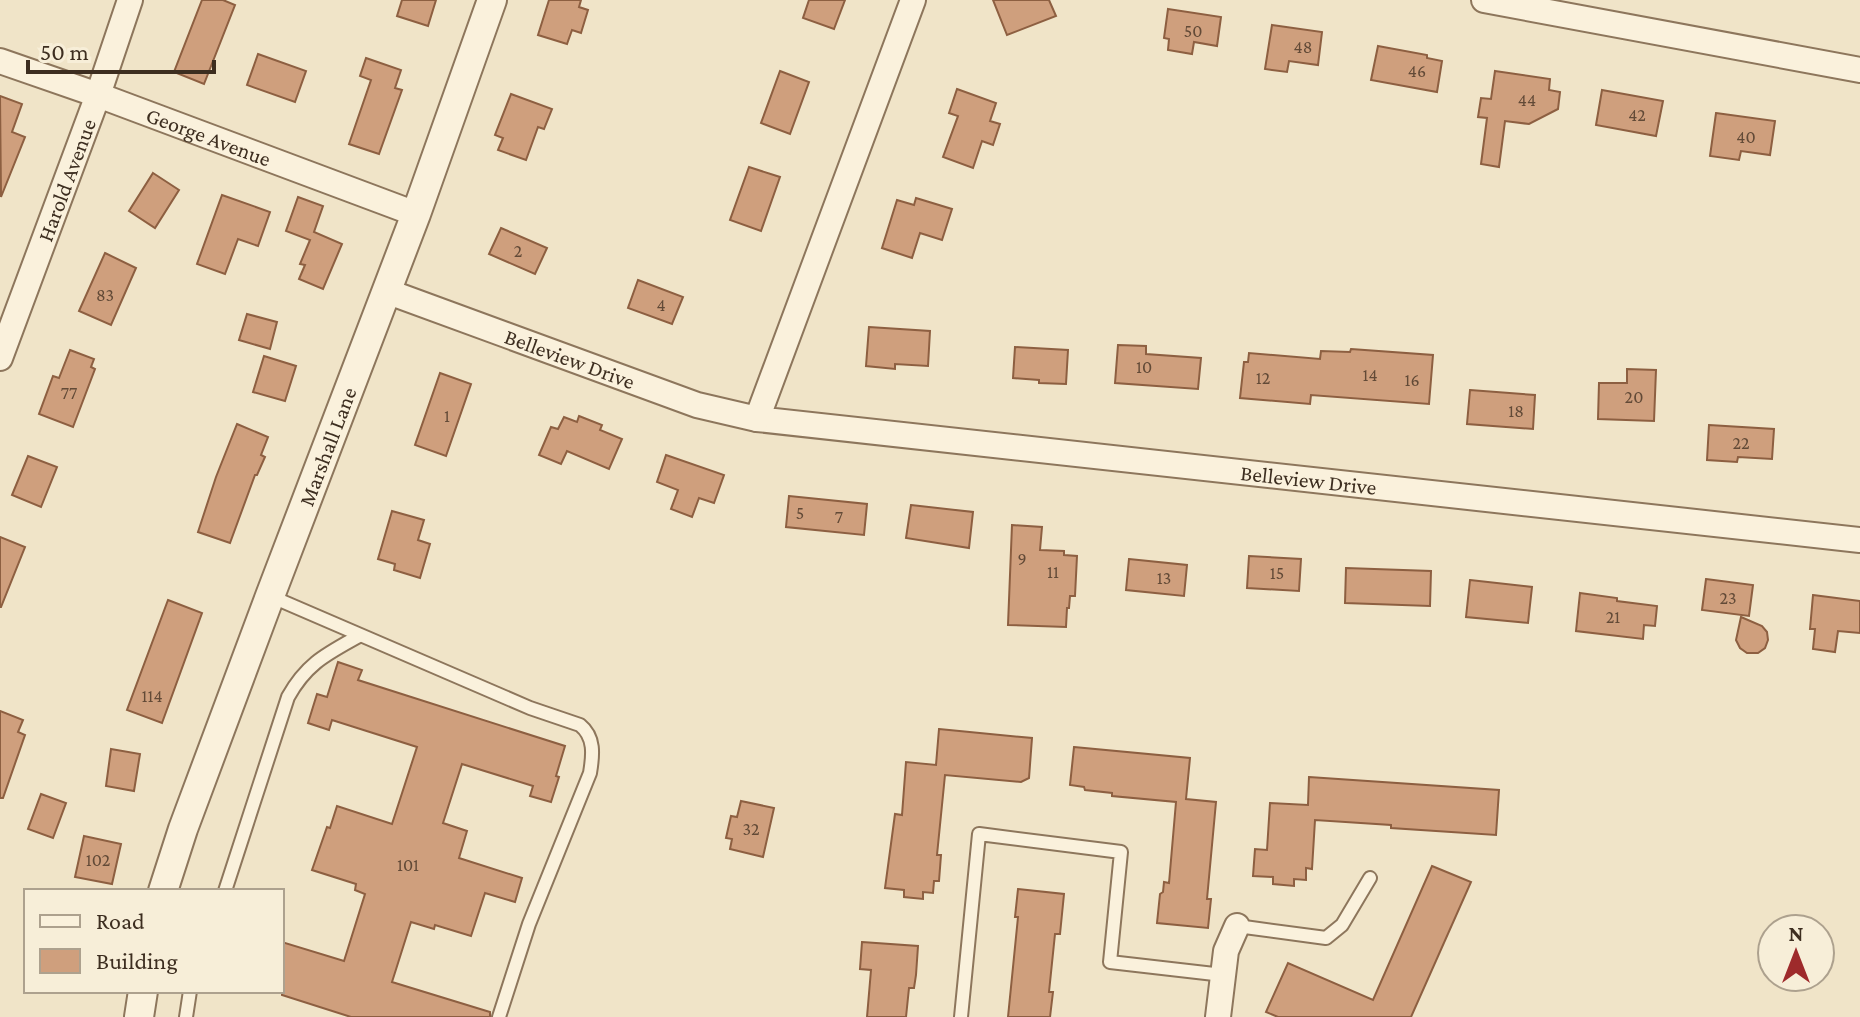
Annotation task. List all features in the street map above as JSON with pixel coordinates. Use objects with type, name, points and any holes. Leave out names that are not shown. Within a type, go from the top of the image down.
[{"type":"street","name":"Harold Avenue","points":[[0,358],[130,0]]},
{"type":"street","name":"Marshall Lane","points":[[164,889],[270,596],[416,214],[492,0]]},
{"type":"street","points":[[757,419],[913,0]]},
{"type":"street","points":[[1484,0],[1860,70]]},
{"type":"street","name":"George Avenue","points":[[0,61],[416,214]]},
{"type":"street","name":"Belleview Drive","points":[[386,291],[697,405],[757,419],[1860,540]]},
{"type":"street","points":[[1218,1017],[1226,951],[1237,926]]},
{"type":"street","points":[[139,1017],[143,993]]},
{"type":"lane","points":[[270,596],[530,708],[580,725],[590,735],[590,773],[529,924],[499,1017]]},
{"type":"lane","points":[[226,889],[288,697],[298,678],[313,663],[359,636]]},
{"type":"lane","points":[[961,1017],[979,834],[1121,852],[1110,962],[1223,975]]},
{"type":"lane","points":[[1237,926],[1326,938],[1342,925],[1370,878]]},
{"type":"lane","points":[[186,1017],[190,993]]},
{"type":"building","points":[[202,0],[223,0],[235,5],[204,84],[174,72]]},
{"type":"building","points":[[402,0],[436,0],[428,26],[397,16]]},
{"type":"building","points":[[549,0],[581,0],[579,7],[588,10],[581,33],[572,30],[567,44],[538,35]]},
{"type":"building","points":[[809,0],[845,0],[834,29],[803,18]]},
{"type":"building","points":[[993,0],[1049,0],[1056,16],[1007,35]]},
{"type":"building","points":[[1168,9],[1221,17],[1217,46],[1194,42],[1192,54],[1168,50],[1169,39],[1164,38]]},
{"type":"building","points":[[1272,25],[1322,32],[1318,65],[1289,61],[1287,72],[1265,69]]},
{"type":"building","points":[[1378,46],[1427,55],[1427,58],[1442,61],[1437,92],[1371,80]]},
{"type":"building","points":[[258,54],[306,71],[295,102],[247,85]]},
{"type":"building","points":[[366,58],[401,70],[395,88],[402,90],[379,154],[349,144],[371,80],[360,76]]},
{"type":"building","points":[[780,71],[809,82],[790,134],[761,123]]},
{"type":"building","points":[[1495,71],[1550,79],[1549,90],[1560,92],[1558,109],[1529,124],[1505,121],[1499,167],[1481,164],[1487,118],[1478,117],[1481,98],[1491,99]]},
{"type":"building","points":[[957,89],[996,103],[990,121],[1000,124],[993,145],[982,141],[973,168],[943,157],[958,116],[949,113]]},
{"type":"building","points":[[1602,90],[1663,101],[1656,136],[1596,125]]},
{"type":"building","points":[[511,94],[552,109],[544,129],[538,127],[526,160],[498,150],[503,138],[495,135]]},
{"type":"building","points":[[0,96],[22,104],[12,132],[25,137],[1,197]]},
{"type":"building","points":[[1716,113],[1775,121],[1770,155],[1741,151],[1739,160],[1710,156]]},
{"type":"building","points":[[749,167],[780,177],[761,231],[730,220]]},
{"type":"building","points":[[153,173],[179,190],[155,228],[129,211]]},
{"type":"building","points":[[222,195],[270,212],[258,246],[238,239],[225,274],[197,264]]},
{"type":"building","points":[[298,197],[323,206],[314,232],[342,244],[323,289],[299,279],[305,265],[300,264],[310,240],[286,231]]},
{"type":"building","points":[[916,198],[952,209],[942,240],[920,233],[912,258],[882,248],[897,200],[914,205]]},
{"type":"building","points":[[501,228],[547,248],[535,274],[489,254]]},
{"type":"building","points":[[105,253],[136,268],[111,325],[79,311]]},
{"type":"building","points":[[638,280],[683,297],[672,324],[628,308]]},
{"type":"building","points":[[247,314],[277,322],[270,349],[239,340]]},
{"type":"building","points":[[869,327],[930,331],[928,366],[895,364],[895,369],[866,366]]},
{"type":"building","points":[[1118,345],[1146,346],[1146,354],[1201,358],[1198,389],[1115,383]]},
{"type":"building","points":[[1015,347],[1068,350],[1066,384],[1013,378]]},
{"type":"building","points":[[1351,349],[1433,355],[1429,404],[1311,395],[1310,404],[1240,398],[1244,362],[1248,362],[1249,353],[1320,359],[1321,351],[1350,352]]},
{"type":"building","points":[[70,350],[94,359],[91,367],[95,369],[73,427],[39,414],[53,376],[59,378]]},
{"type":"building","points":[[264,356],[296,366],[285,401],[253,392]]},
{"type":"building","points":[[1627,369],[1656,370],[1654,421],[1598,419],[1599,383],[1627,383]]},
{"type":"building","points":[[440,373],[471,384],[446,456],[415,445]]},
{"type":"building","points":[[1470,390],[1535,395],[1533,429],[1467,424]]},
{"type":"building","points":[[579,416],[602,425],[600,430],[622,439],[609,469],[567,451],[561,464],[539,455],[551,427],[558,429],[564,417],[577,422]]},
{"type":"building","points":[[237,424],[268,437],[261,455],[265,457],[255,475],[230,543],[198,532]]},
{"type":"building","points":[[1709,425],[1774,429],[1772,459],[1738,457],[1737,462],[1707,460]]},
{"type":"building","points":[[666,455],[724,475],[714,503],[699,498],[692,517],[671,509],[678,490],[657,482]]},
{"type":"building","points":[[28,456],[57,467],[41,507],[12,495]]},
{"type":"building","points":[[789,496],[867,504],[864,535],[786,527]]},
{"type":"building","points":[[911,505],[973,512],[969,548],[906,538]]},
{"type":"building","points":[[392,511],[424,520],[418,540],[430,544],[420,578],[394,570],[395,564],[378,559]]},
{"type":"building","points":[[1012,525],[1042,527],[1040,550],[1064,551],[1064,555],[1077,556],[1075,596],[1070,596],[1066,627],[1008,625]]},
{"type":"building","points":[[0,537],[25,547],[1,607],[0,607]]},
{"type":"building","points":[[1249,556],[1301,559],[1299,591],[1247,588]]},
{"type":"building","points":[[1129,559],[1187,565],[1184,596],[1126,590]]},
{"type":"building","points":[[1346,568],[1431,571],[1430,606],[1345,603]]},
{"type":"building","points":[[1706,579],[1753,585],[1749,616],[1702,610]]},
{"type":"building","points":[[1470,580],[1532,587],[1528,623],[1466,617]]},
{"type":"building","points":[[1580,593],[1657,606],[1655,626],[1644,625],[1643,639],[1576,631]]},
{"type":"building","points":[[1813,595],[1860,601],[1860,633],[1838,631],[1835,652],[1813,649],[1815,629],[1810,629]]},
{"type":"building","points":[[168,600],[202,613],[162,723],[127,710]]},
{"type":"building","points":[[1741,617],[1762,626],[1767,632],[1765,648],[1758,653],[1747,653],[1736,640]]},
{"type":"building","points":[[338,662],[362,670],[358,680],[565,746],[551,802],[530,796],[533,786],[462,764],[443,823],[467,831],[459,858],[522,878],[515,902],[485,893],[471,936],[435,925],[434,929],[411,922],[392,982],[490,1012],[490,1017],[351,1017],[282,995],[284,943],[344,961],[365,894],[355,890],[356,884],[312,870],[337,806],[392,824],[417,747],[332,720],[329,730],[308,723],[317,694],[327,697]]},
{"type":"building","points":[[0,711],[23,720],[18,732],[25,735],[3,798],[0,798]]},
{"type":"building","points":[[939,729],[1032,738],[1029,778],[1021,782],[945,775],[937,855],[941,855],[939,881],[934,881],[933,893],[923,892],[923,899],[904,897],[904,890],[885,888],[895,814],[902,815],[906,762],[936,765]]},
{"type":"building","points":[[1074,747],[1190,758],[1186,799],[1216,802],[1207,899],[1211,899],[1208,928],[1157,923],[1160,894],[1164,882],[1169,883],[1176,802],[1112,796],[1112,793],[1070,785]]},
{"type":"building","points":[[111,749],[140,754],[134,791],[106,786]]},
{"type":"building","points":[[1309,777],[1499,790],[1496,835],[1315,820],[1312,869],[1306,868],[1306,880],[1294,879],[1294,886],[1273,884],[1273,877],[1253,876],[1255,849],[1267,850],[1270,803],[1308,805]]},
{"type":"building","points":[[41,794],[66,803],[53,838],[28,829]]},
{"type":"building","points":[[741,801],[774,808],[763,857],[730,849],[732,839],[726,838],[731,816],[737,817]]},
{"type":"building","points":[[84,836],[121,844],[112,884],[75,877]]},
{"type":"building","points":[[1432,866],[1471,882],[1411,1017],[1278,1017],[1266,1012],[1288,963],[1373,1000]]},
{"type":"building","points":[[1018,889],[1064,894],[1060,934],[1055,934],[1049,992],[1053,992],[1050,1017],[1008,1017]]},
{"type":"building","points":[[862,942],[918,946],[914,988],[909,988],[906,1017],[867,1017],[871,970],[860,969]]}]
